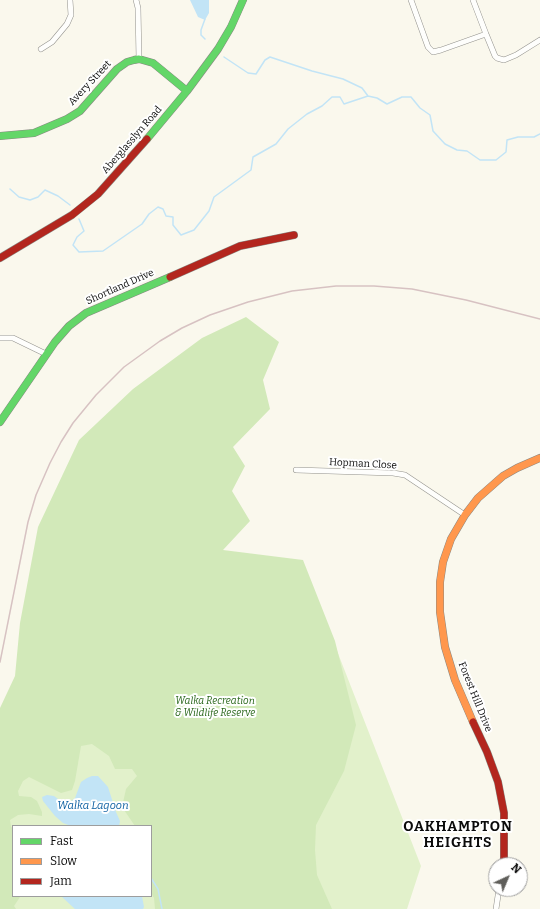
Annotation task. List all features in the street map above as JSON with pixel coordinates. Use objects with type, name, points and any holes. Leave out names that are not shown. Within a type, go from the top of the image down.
[{"type":"street","points":[[41,49],[52,42],[67,24],[71,15],[70,0]]},
{"type":"street","points":[[136,0],[138,8],[139,59],[153,63],[188,91]]},
{"type":"street","name":"Aberglasslyn Road","points":[[0,258],[72,215],[98,194],[188,91],[231,27],[243,0]]},
{"type":"street","points":[[411,0],[428,47],[433,52],[486,34]]},
{"type":"street","points":[[473,0],[495,56],[500,59],[507,59],[516,55],[540,40]]},
{"type":"street","name":"Avery Street","points":[[0,136],[34,133],[67,119],[80,111],[88,103],[117,69],[127,62],[139,59]]},
{"type":"street","name":"Shortland Drive","points":[[0,422],[46,354],[66,328],[86,313],[240,246],[294,235]]},
{"type":"street","points":[[0,338],[13,338],[46,354]]},
{"type":"street","name":"Forest Hill Drive","points":[[504,857],[504,814],[498,782],[487,752],[455,680],[445,646],[440,612],[440,582],[443,562],[451,540],[465,515],[478,498],[503,476],[540,458]]},
{"type":"street","name":"Hopman Close","points":[[296,470],[393,473],[405,475],[465,515]]},
{"type":"street","points":[[496,909],[498,897]]},
{"type":"green space","name":"Walka Recreation & Wildlife Reserve","points":[[246,317],[279,342],[263,380],[270,409],[233,447],[245,466],[232,491],[250,521],[223,550],[303,560],[335,641],[356,725],[344,771],[316,825],[315,850],[317,875],[332,909],[155,909],[154,898],[152,895],[152,825],[134,825],[122,807],[126,789],[137,776],[132,769],[115,769],[109,756],[92,744],[81,746],[72,790],[61,793],[29,777],[23,781],[18,791],[19,796],[31,797],[37,801],[42,812],[42,816],[29,814],[18,815],[10,820],[12,828],[12,897],[20,897],[14,906],[16,909],[0,909],[0,708],[15,676],[20,623],[38,527],[79,440],[133,389],[202,338]]},
{"type":"green space","name":"Walka Recreation & Wildlife Reserve","points":[[307,574],[421,866],[407,909],[0,909],[0,726]]},
{"type":"water","points":[[190,0],[209,0],[209,13],[205,20],[198,17]]},
{"type":"water","name":"Walka Lagoon","points":[[98,776],[108,787],[120,821],[119,825],[68,825],[63,823],[55,816],[43,801],[42,797],[47,795],[54,796],[65,804],[70,802],[75,798],[81,782],[87,778]]},
{"type":"water","points":[[62,897],[142,897],[144,907],[143,909],[75,909]]},
{"type":"waterway","points":[[205,19],[201,30],[201,35],[205,39]]},
{"type":"waterway","points":[[224,57],[248,73],[256,74],[265,60],[270,57],[312,71],[343,79],[362,88],[368,96]]},
{"type":"waterway","points":[[79,219],[84,231],[77,237],[73,245],[79,252],[103,251],[142,224],[149,214],[158,207],[163,209],[166,216],[173,217],[173,225],[181,235],[194,230],[209,211],[214,197],[251,170],[253,157],[276,144],[288,129],[307,114],[322,106],[332,97],[340,97],[344,104],[368,96],[377,98],[387,104],[402,97],[411,97],[420,108],[430,115],[433,131],[445,144],[457,150],[467,151],[480,160],[496,160],[506,152],[507,140],[518,137],[534,137],[540,134]]},
{"type":"waterway","points":[[10,189],[19,197],[30,200],[38,197],[45,190],[58,196],[70,205]]},
{"type":"waterway","points":[[152,880],[158,889],[162,909]]},
{"type":"railway","points":[[0,662],[28,522],[36,495],[50,463],[73,423],[96,395],[124,367],[160,341],[182,328],[210,315],[248,302],[292,291],[336,286],[374,286],[412,289],[466,300],[540,319]]},
{"type":"traffic: fast","points":[[147,139],[187,91],[218,49],[231,27],[243,0]]},
{"type":"traffic: fast","points":[[0,136],[34,133],[67,119],[80,111],[117,69],[127,62],[134,60],[139,59],[153,63],[187,91]]},
{"type":"traffic: fast","points":[[0,422],[55,342],[69,326],[86,313],[170,277]]},
{"type":"traffic: slow","points":[[473,722],[455,680],[445,647],[440,612],[440,582],[443,562],[451,539],[465,515],[478,498],[503,476],[540,458]]},
{"type":"traffic: jam","points":[[0,258],[72,215],[98,194],[147,139]]},
{"type":"traffic: jam","points":[[170,277],[240,246],[294,235]]},
{"type":"traffic: jam","points":[[473,722],[487,752],[498,782],[504,813],[504,857]]},
{"type":"district","name":"OAKHAMPTON HEIGHTS","points":[[458,836]]}]
